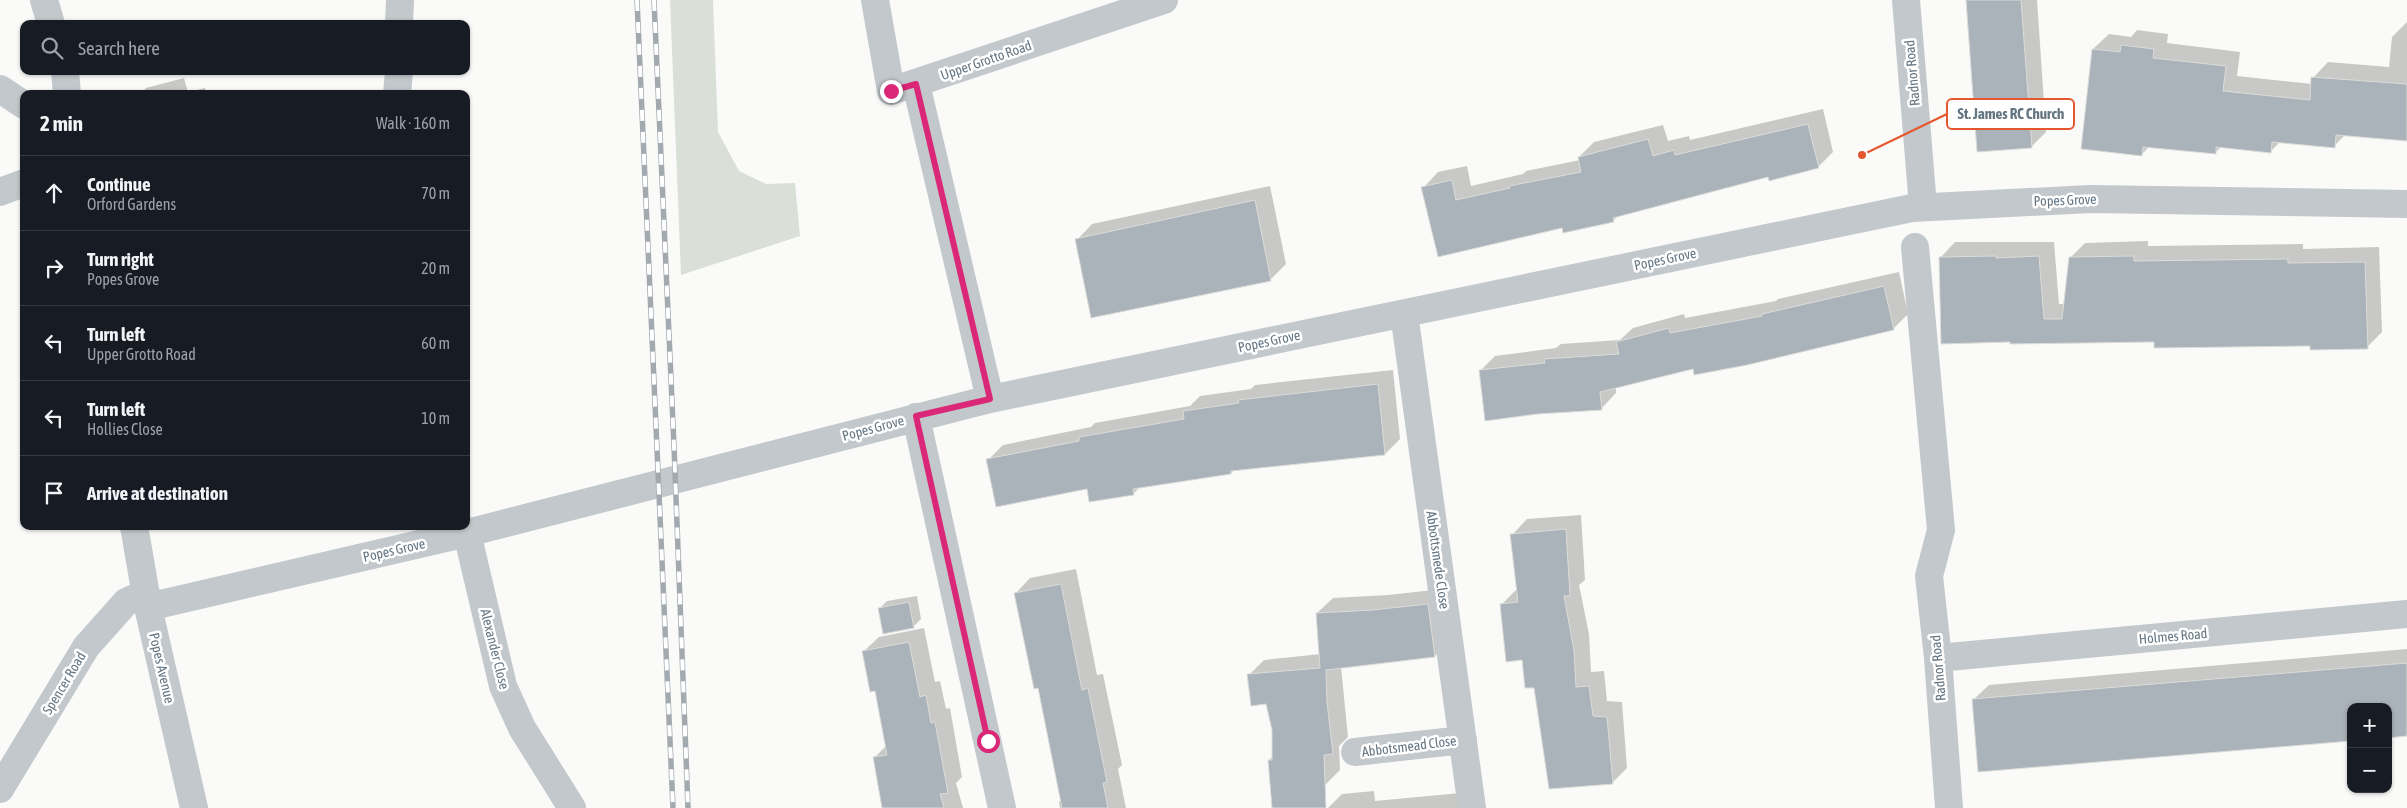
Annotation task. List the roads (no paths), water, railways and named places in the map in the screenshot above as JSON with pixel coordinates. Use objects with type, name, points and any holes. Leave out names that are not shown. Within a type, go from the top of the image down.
[{"type":"street","points":[[44,0],[50,20]]},
{"type":"street","points":[[400,0],[400,20]]},
{"type":"street","name":"Upper Grotto Road","points":[[875,0],[891,91],[1164,0]]},
{"type":"street","name":"Radnor Road","points":[[1906,0],[1923,206]]},
{"type":"street","points":[[65,75],[67,90]]},
{"type":"street","points":[[397,90],[399,75]]},
{"type":"street","points":[[916,84],[990,399]]},
{"type":"street","points":[[0,89],[20,102]]},
{"type":"street","points":[[0,192],[20,185]]},
{"type":"street","name":"Popes Grove","points":[[147,600],[467,534],[916,416],[990,399],[1923,206],[2090,199],[2407,204]]},
{"type":"street","name":"Radnor Road","points":[[1915,247],[1941,530],[1929,576],[1938,658],[1949,808]]},
{"type":"street","name":"Abbottsmede Close","points":[[1404,313],[1472,808]]},
{"type":"street","points":[[916,416],[1002,808]]},
{"type":"street","name":"Popes Avenue","points":[[135,530],[147,600],[194,808]]},
{"type":"street","name":"Alexander Close","points":[[467,534],[503,686],[522,728],[572,808]]},
{"type":"street","name":"Spencer Road","points":[[0,789],[86,647],[126,602],[147,600]]},
{"type":"street","name":"Holmes Road","points":[[1938,658],[2407,614]]},
{"type":"street","name":"Abbotsmead Close","points":[[1355,752],[1463,740]]},
{"type":"railway","points":[[637,0],[673,808]]},
{"type":"railway","points":[[654,0],[688,808]]},
{"type":"place","name":"St. James RC Church","points":[[1862,155]]}]
